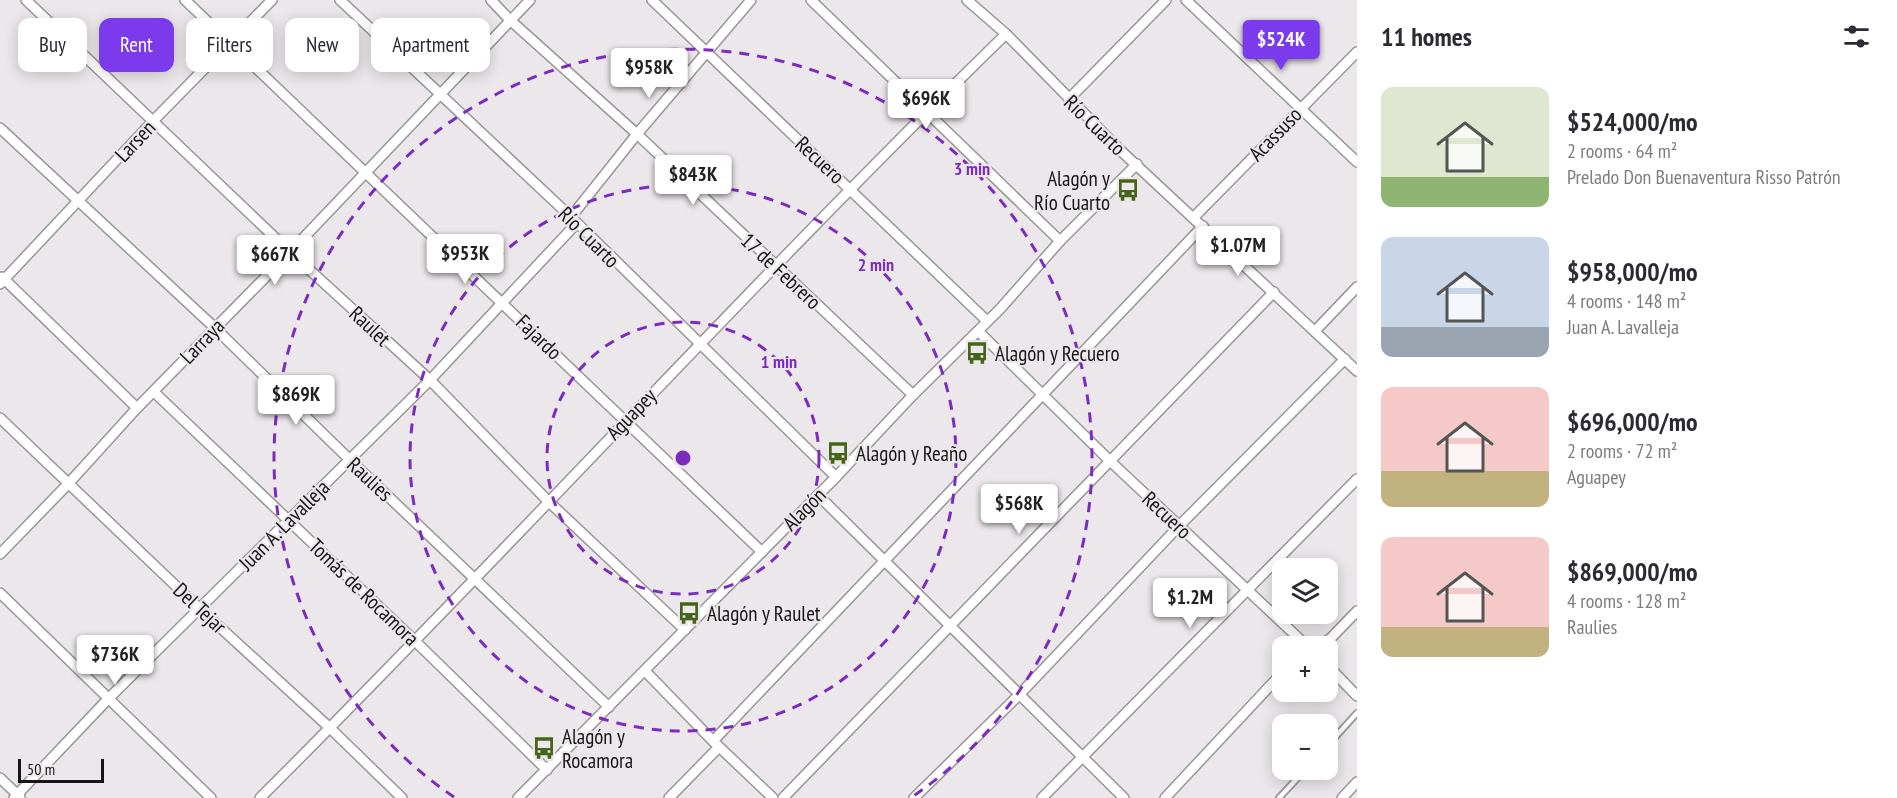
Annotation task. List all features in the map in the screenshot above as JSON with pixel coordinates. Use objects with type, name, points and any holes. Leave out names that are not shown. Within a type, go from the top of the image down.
[{"type":"street","name":"Raulet","points":[[26,0],[290,252],[430,380],[548,501],[685,630]]},
{"type":"street","name":"Fajardo","points":[[185,0],[203,18]]},
{"type":"street","name":"Larsen","points":[[255,18],[272,0]]},
{"type":"street","name":"Río Cuarto","points":[[340,0],[573,221],[836,477]]},
{"type":"street","name":"17 de Febrero","points":[[491,0],[510,20],[637,134],[913,395]]},
{"type":"street","name":"Larraya","points":[[0,554],[137,408],[290,252],[530,0]]},
{"type":"street","name":"Recuero","points":[[652,0],[987,321]]},
{"type":"street","name":"Juan A. Lavalleja","points":[[18,797],[109,698],[430,380],[504,303],[573,221],[637,134],[751,0]]},
{"type":"street","points":[[811,0],[1060,241]]},
{"type":"street","name":"Río Cuarto","points":[[967,0],[1006,34],[1068,99],[1357,371]]},
{"type":"street","points":[[1068,99],[1166,0]]},
{"type":"street","points":[[1186,0],[1357,162]]},
{"type":"street","name":"Aguapey","points":[[260,798],[416,641],[850,189],[1006,34]]},
{"type":"street","name":"Acassuso","points":[[1194,218],[1357,52]]},
{"type":"street","name":"Larsen","points":[[1,280],[202,72]]},
{"type":"street","name":"Fajardo","points":[[259,72],[504,303],[762,552]]},
{"type":"street","name":"Raulies","points":[[0,128],[215,328],[609,707]]},
{"type":"street","name":"Alagón","points":[[521,797],[836,477],[913,395],[978,331],[1060,241],[1137,164]]},
{"type":"street","points":[[669,798],[884,561],[1203,226]]},
{"type":"street","points":[[1,280],[137,408]]},
{"type":"street","points":[[1315,331],[1357,287]]},
{"type":"street","points":[[783,798],[1274,292]]},
{"type":"street","name":"Recuero","points":[[978,331],[1109,460],[1296,636]]},
{"type":"street","points":[[914,798],[1020,694],[1179,526],[1345,359]]},
{"type":"street","name":"Tomás de Rocamora","points":[[154,392],[416,641],[547,770]]},
{"type":"street","name":"Del Tejar","points":[[0,418],[402,798]]},
{"type":"street","points":[[1042,798],[1357,479]]},
{"type":"street","points":[[818,495],[1124,798]]},
{"type":"street","points":[[0,593],[211,798]]},
{"type":"street","points":[[1333,636],[1357,611]]},
{"type":"street","points":[[645,671],[716,744],[773,798]]},
{"type":"street","points":[[1338,676],[1357,696]]},
{"type":"street","points":[[1165,798],[1272,684]]},
{"type":"street","points":[[0,778],[18,797]]},
{"type":"street","points":[[1342,798],[1357,782]]},
{"type":"lane","points":[[1338,734],[1357,713]]},
{"type":"lane","points":[[1279,798],[1296,780]]},
{"type":"place","name":"Alagón y Río Cuarto","points":[[1128,190]]},
{"type":"place","name":"Alagón y Recuero","points":[[977,353]]},
{"type":"place","name":"Alagón y Reaño","points":[[838,453]]},
{"type":"place","name":"Alagón y Raulet","points":[[689,613]]},
{"type":"place","name":"Alagón y Rocamora","points":[[544,748]]}]
